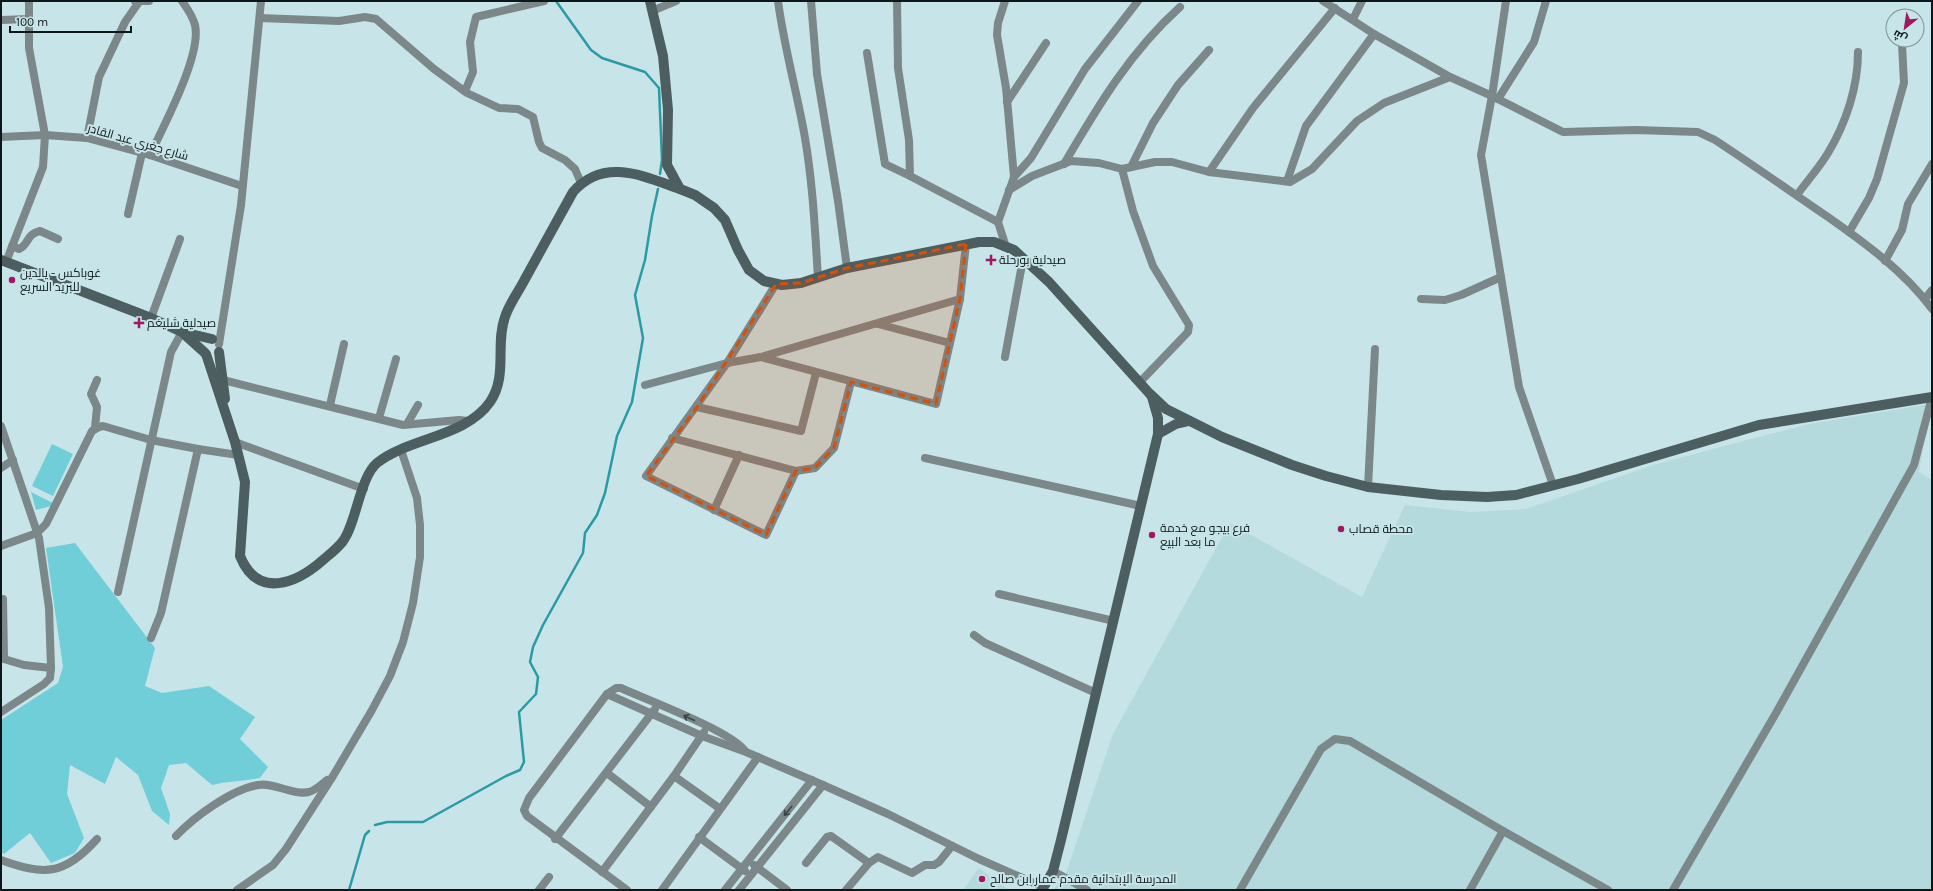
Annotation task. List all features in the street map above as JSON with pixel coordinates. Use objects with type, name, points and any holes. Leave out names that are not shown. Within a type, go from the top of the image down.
[{"type":"main road","points":[[651,6],[663,56],[668,110],[667,165],[680,189]]},
{"type":"main road","points":[[217,345],[207,340],[204,344],[205,353],[235,442],[245,482],[240,556],[244,565],[252,574],[272,584],[292,581],[304,575],[344,540],[375,465],[387,455],[444,434],[468,421],[490,403],[496,391],[500,375],[505,317],[573,192],[581,183],[597,174],[609,170],[644,177],[695,195],[714,208],[725,220],[748,270],[764,281],[776,284],[782,285],[801,283],[847,268],[966,244],[994,242],[1014,250],[1049,282],[1166,409],[1222,437],[1292,465],[1368,487],[1441,495],[1487,497],[1516,495],[1759,425],[1932,397]]},
{"type":"main road","points":[[3,261],[217,345]]},
{"type":"main road","points":[[182,332],[205,353],[213,356],[217,345]]},
{"type":"main road","points":[[217,345],[223,380],[227,419]]},
{"type":"main road","points":[[1042,889],[1053,871],[1158,434],[1158,418],[1151,394]]},
{"type":"main road","points":[[1158,434],[1176,424],[1189,421]]},
{"type":"street","points":[[3,261],[12,246],[43,167],[45,135],[29,48],[29,1]]},
{"type":"street","points":[[29,10],[36,1]]},
{"type":"street","points":[[87,138],[98,77],[125,22],[137,2],[149,1]]},
{"type":"street","points":[[128,214],[146,154],[178,94],[194,49],[196,36],[195,25],[182,1]]},
{"type":"street","points":[[217,345],[242,186],[261,1]]},
{"type":"street","points":[[651,6],[676,1]]},
{"type":"street","points":[[778,1],[783,36],[805,139],[813,191],[818,278]]},
{"type":"street","points":[[811,1],[817,74],[838,201],[847,268]]},
{"type":"street","points":[[897,1],[898,68],[909,140],[910,176]]},
{"type":"street","points":[[1005,1],[998,23],[997,35],[1007,102],[1014,177]]},
{"type":"street","points":[[1006,247],[998,222],[1014,177],[1031,158],[1085,69],[1138,1]]},
{"type":"street","points":[[1323,1],[1374,34],[1450,77],[1563,132],[1636,130],[1698,132],[1715,140],[1797,195],[1885,260],[1925,299],[1932,309]]},
{"type":"street","points":[[1353,19],[1362,1]]},
{"type":"street","points":[[1506,1],[1495,98],[1481,155],[1519,387],[1553,485]]},
{"type":"street","points":[[1495,98],[1534,42],[1546,1]]},
{"type":"street","points":[[465,91],[473,72],[470,42],[476,17],[539,2]]},
{"type":"street","points":[[1064,164],[1100,101],[1144,42],[1180,7]]},
{"type":"street","points":[[1209,172],[1253,108],[1335,8]]},
{"type":"street","points":[[260,18],[339,21],[365,17],[376,19],[434,69],[465,91],[488,104],[499,108],[518,109],[533,117],[539,142],[542,148],[565,160],[575,169],[581,183]]},
{"type":"street","points":[[1,20],[29,19]]},
{"type":"street","points":[[1287,182],[1306,126],[1374,34]]},
{"type":"street","points":[[1007,102],[1046,43]]},
{"type":"street","points":[[1849,232],[1869,198],[1877,179],[1904,83],[1902,48]]},
{"type":"street","points":[[1131,167],[1153,123],[1178,85],[1209,50]]},
{"type":"street","points":[[1797,195],[1828,154],[1845,120],[1858,71],[1858,52]]},
{"type":"street","points":[[867,53],[886,164],[998,222]]},
{"type":"street","points":[[1009,190],[1032,176],[1071,161],[1099,163],[1122,169],[1155,162],[1172,162],[1209,172],[1290,182],[1312,169],[1357,121],[1384,103],[1450,77]]},
{"type":"street","name":"شارع جغري عبد القادر","points":[[1,137],[45,135],[87,138],[146,154],[242,186]]},
{"type":"street","points":[[1885,260],[1902,230],[1908,204],[1932,164]]},
{"type":"street","points":[[1122,169],[1133,211],[1153,266],[1189,325],[1188,332],[1140,382]]},
{"type":"street","points":[[12,246],[20,249],[30,236],[40,231],[58,239]]},
{"type":"street","points":[[151,318],[180,239]]},
{"type":"street","points":[[761,357],[936,404],[960,299],[966,244]]},
{"type":"street","points":[[1005,357],[1023,259]]},
{"type":"street","points":[[1421,300],[1445,300],[1461,295],[1501,277]]},
{"type":"street","points":[[776,284],[727,363],[697,407],[672,438],[646,476],[766,535],[796,471]]},
{"type":"street","points":[[1925,299],[1932,290]]},
{"type":"street","points":[[646,385],[727,363],[761,357],[960,299]]},
{"type":"street","points":[[878,324],[950,343]]},
{"type":"street","points":[[118,592],[171,352],[182,332]]},
{"type":"street","points":[[330,406],[344,344]]},
{"type":"street","points":[[1368,487],[1375,349]]},
{"type":"street","points":[[379,418],[396,359]]},
{"type":"street","points":[[697,407],[801,431],[816,373]]},
{"type":"street","points":[[1,546],[37,532],[46,524],[92,431],[95,428],[97,407],[91,394],[97,380]]},
{"type":"street","points":[[223,380],[403,425],[459,420],[468,421]]},
{"type":"street","points":[[672,438],[796,471],[815,468],[834,448],[851,382]]},
{"type":"street","points":[[1673,890],[1776,713],[1914,465],[1932,397]]},
{"type":"street","points":[[408,424],[418,405]]},
{"type":"street","points":[[1,426],[37,532],[48,608],[51,668],[50,678],[44,684],[1,712]]},
{"type":"street","points":[[95,428],[103,426],[151,440],[238,455]]},
{"type":"street","points":[[235,442],[364,489]]},
{"type":"street","points":[[151,638],[161,613],[198,449]]},
{"type":"street","points":[[237,890],[273,865],[286,849],[333,776],[390,676],[403,642],[413,603],[420,557],[420,525],[417,498],[401,450]]},
{"type":"street","points":[[714,510],[739,455]]},
{"type":"street","points":[[925,458],[1141,506]]},
{"type":"street","points":[[1,468],[13,460]]},
{"type":"street","points":[[999,594],[1114,621]]},
{"type":"street","points":[[3,599],[3,658],[24,665],[51,668]]},
{"type":"street","points":[[974,635],[985,643],[1096,693]]},
{"type":"street","points":[[627,890],[556,839],[527,816],[524,810],[526,804],[607,694],[616,688],[621,688],[707,726],[742,746],[746,752]]},
{"type":"street","points":[[607,694],[653,713],[702,736],[746,752],[824,785],[1042,889]]},
{"type":"street","points":[[556,839],[653,713],[658,704]]},
{"type":"street","points":[[602,872],[674,776],[702,736],[707,726]]},
{"type":"street","points":[[1240,890],[1321,749],[1335,740],[1350,741],[1503,831],[1608,890]]},
{"type":"street","points":[[662,890],[719,808],[758,757]]},
{"type":"street","points":[[607,773],[651,807]]},
{"type":"street","points":[[176,836],[188,823],[204,811],[243,789],[258,785],[269,785],[301,792],[309,792],[333,776]]},
{"type":"street","points":[[674,776],[719,808]]},
{"type":"street","points":[[725,890],[812,780]]},
{"type":"street","points":[[739,890],[824,785]]},
{"type":"street","points":[[1470,890],[1503,831]]},
{"type":"street","points":[[806,862],[827,837],[831,836],[869,862]]},
{"type":"street","points":[[699,838],[751,875]]},
{"type":"street","points":[[1,860],[24,868],[51,870],[74,862],[97,839]]},
{"type":"street","points":[[846,890],[869,862],[878,857],[912,873],[925,865],[934,865],[939,862],[952,846]]},
{"type":"street","points":[[748,860],[787,890]]},
{"type":"street","points":[[1053,871],[1086,890]]},
{"type":"street","points":[[539,890],[549,877]]},
{"type":"highlighted area","points":[[966,244],[960,299],[936,404],[851,382],[834,448],[815,468],[796,471],[766,535],[646,476],[697,407],[776,284],[801,283],[847,268]]},
{"type":"shaded area","points":[[1930,404],[1919,472],[1932,480],[1932,890],[1053,890],[1066,873],[1113,734],[1230,523],[1362,597],[1405,505],[1471,512],[1526,509],[1653,465],[1739,442],[1809,424]]},
{"type":"shaded area","points":[[52,444],[73,454],[53,496],[32,486]]},
{"type":"shaded area","points":[[31,492],[53,503],[51,506],[36,510]]},
{"type":"shaded area","points":[[75,543],[155,648],[145,686],[162,693],[209,686],[255,717],[240,739],[268,767],[260,778],[212,785],[186,763],[169,765],[161,788],[170,814],[169,825],[152,811],[138,775],[116,757],[105,784],[70,765],[67,794],[84,838],[75,853],[51,863],[30,833],[4,854],[1,852],[1,720],[58,683],[63,667],[46,548]]},
{"type":"shaded area","name":"المدرسة الإبتدائية مقدم عمار ابن صالح","points":[[979,868],[1009,890],[963,890]]},
{"type":"waterway","points":[[556,1],[591,50],[602,58],[645,72],[659,88],[662,160],[660,174]]},
{"type":"waterway","points":[[375,825],[387,822],[423,822],[506,776],[520,770],[524,762],[519,712],[536,694],[538,677],[530,662],[533,647],[543,625],[583,553],[585,533],[597,515],[605,493],[617,436],[632,402],[643,338],[635,295],[645,260],[658,189]]},
{"type":"waterway","points":[[349,890],[365,835],[369,831]]},
{"type":"place","name":"صيدلية بورحلة","points":[[991,260]]},
{"type":"place","name":"غوباكس - يالدين للبريد السريع","points":[[12,280]]},
{"type":"place","name":"صيدلية شليغم","points":[[139,323]]},
{"type":"place","name":"محطة قصاب","points":[[1341,529]]},
{"type":"place","name":"فرع بيجو مع خدمة ما بعد البيع","points":[[1152,535]]},
{"type":"place","name":"المدرسة الإبتدائية مقدم عمار ابن صالح","points":[[982,879]]}]
